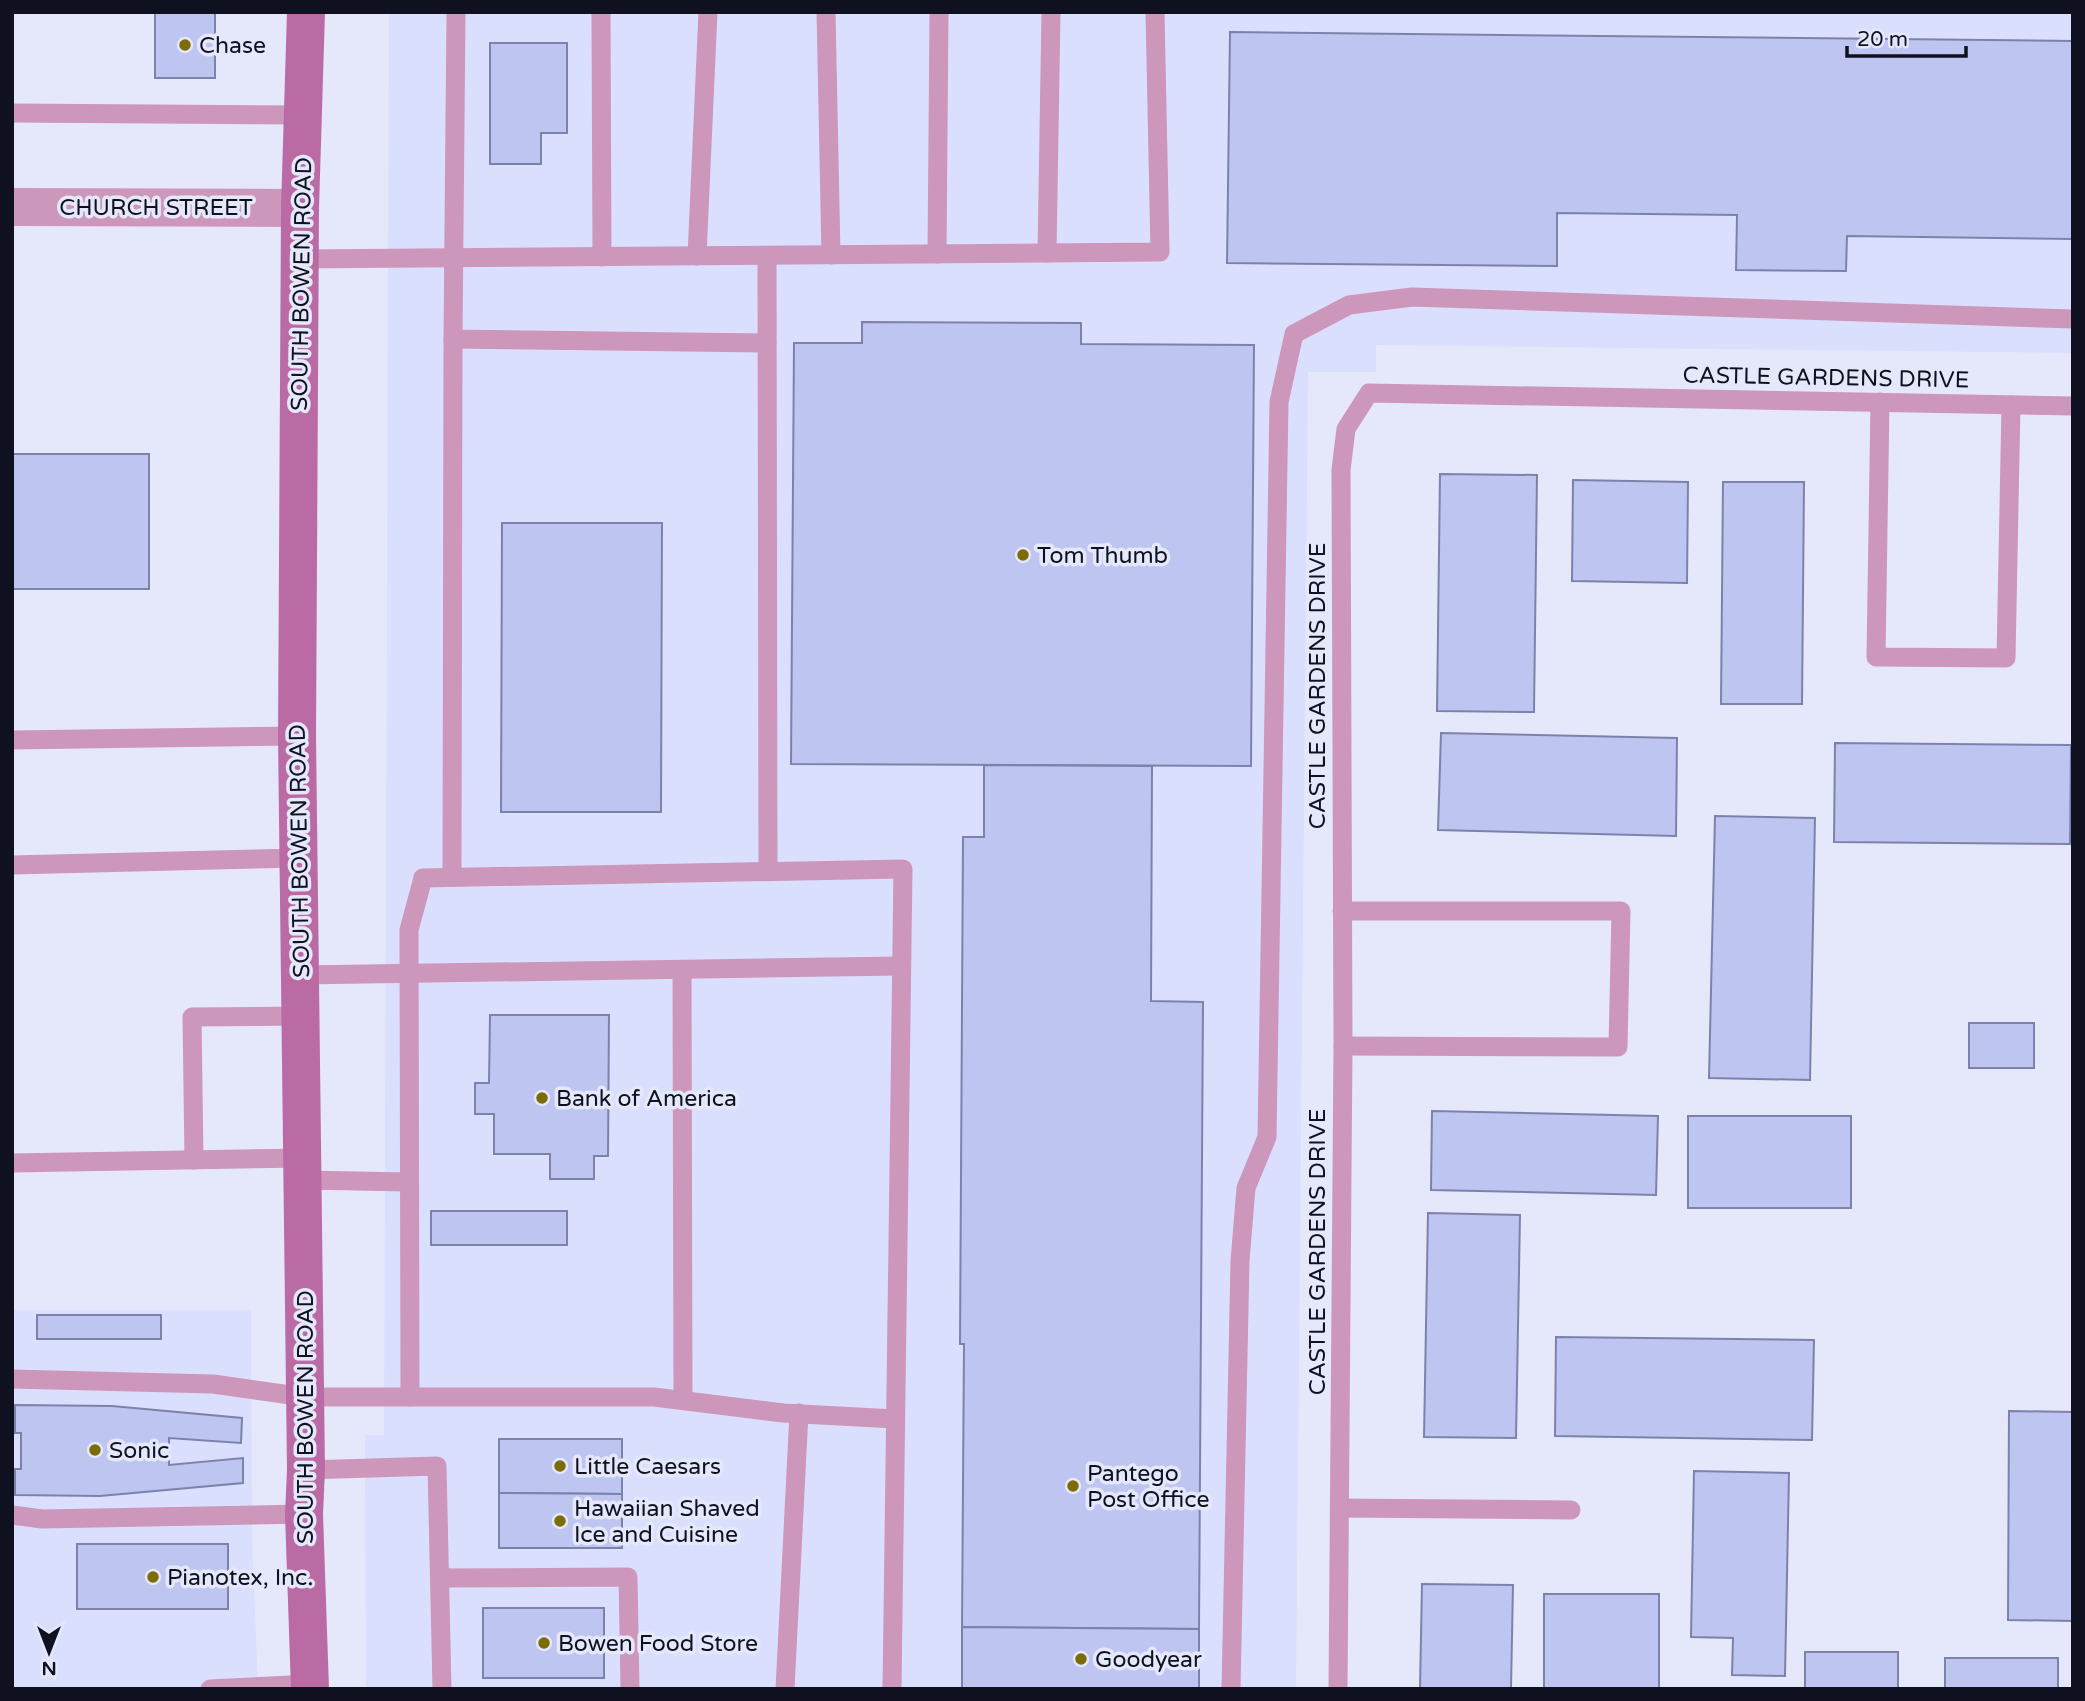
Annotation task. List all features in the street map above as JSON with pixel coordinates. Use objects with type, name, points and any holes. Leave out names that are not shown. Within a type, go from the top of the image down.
[{"type":"main road","name":"SOUTH BOWEN ROAD","points":[[306,12],[300,208],[297,736],[306,1470],[304,1514],[310,1686]]},
{"type":"street","name":"CHURCH STREET","points":[[12,206],[300,208]]},
{"type":"lane","points":[[452,877],[456,12]]},
{"type":"lane","points":[[601,12],[602,257]]},
{"type":"lane","points":[[697,256],[708,12]]},
{"type":"lane","points":[[826,12],[831,255]]},
{"type":"lane","points":[[937,254],[939,12]]},
{"type":"lane","points":[[1047,253],[1051,12]]},
{"type":"lane","points":[[301,260],[1160,251],[1155,12]]},
{"type":"lane","points":[[12,113],[303,116]]},
{"type":"lane","points":[[767,256],[768,872]]},
{"type":"lane","points":[[1230,1689],[1240,1261],[1246,1188],[1268,1137],[1279,402],[1294,334],[1349,305],[1412,297],[2073,319]]},
{"type":"lane","points":[[453,339],[767,343]]},
{"type":"lane","name":"CASTLE GARDENS DRIVE","points":[[1338,1689],[1343,1046],[1341,470],[1346,429],[1369,393],[2073,406]]},
{"type":"lane","points":[[1880,402],[1876,657],[2006,658],[2011,405]]},
{"type":"lane","points":[[12,740],[297,736]]},
{"type":"lane","points":[[12,865],[299,858]]},
{"type":"lane","points":[[410,1397],[409,930],[423,878],[903,869],[892,1689]]},
{"type":"lane","points":[[1342,911],[1620,911],[1618,1046],[1343,1046]]},
{"type":"lane","points":[[300,975],[410,976],[901,966]]},
{"type":"lane","points":[[681,971],[683,1400]]},
{"type":"lane","points":[[194,1160],[192,1017],[301,1016]]},
{"type":"lane","points":[[12,1163],[194,1160],[410,1182]]},
{"type":"lane","points":[[12,1379],[213,1384],[305,1397],[654,1397],[799,1413],[895,1419]]},
{"type":"lane","points":[[785,1689],[799,1413]]},
{"type":"lane","points":[[306,1470],[437,1466],[442,1689]]},
{"type":"lane","points":[[1339,1508],[1571,1510]]},
{"type":"lane","points":[[12,1515],[43,1519],[304,1514]]},
{"type":"lane","points":[[440,1578],[628,1577],[630,1689]]},
{"type":"lane","points":[[210,1689],[310,1686]]},
{"type":"shaded area","points":[[389,12],[2073,12],[2073,353],[1376,345],[1376,372],[1308,372],[1296,1689],[366,1689],[365,1435],[384,1435]]},
{"type":"shaded area","points":[[12,1310],[251,1310],[252,1536],[258,1689],[12,1689]]},
{"type":"building","name":"Chase","points":[[155,12],[215,12],[215,78],[155,78]]},
{"type":"building","points":[[1230,32],[2073,41],[2073,239],[1847,236],[1846,271],[1736,270],[1737,215],[1557,213],[1557,266],[1227,263]]},
{"type":"building","points":[[490,43],[567,43],[567,133],[541,133],[541,164],[490,164]]},
{"type":"building","name":"Tom Thumb","points":[[862,322],[1081,323],[1081,344],[1254,345],[1251,766],[791,764],[794,343],[862,343]]},
{"type":"building","points":[[12,454],[149,454],[149,589],[12,589]]},
{"type":"building","points":[[1440,474],[1537,475],[1534,712],[1437,711]]},
{"type":"building","points":[[1573,480],[1688,482],[1687,583],[1572,581]]},
{"type":"building","points":[[1723,482],[1804,482],[1802,704],[1721,704]]},
{"type":"building","points":[[502,523],[662,523],[661,812],[501,812]]},
{"type":"building","points":[[1441,733],[1677,738],[1676,836],[1438,830]]},
{"type":"building","points":[[1835,743],[2071,745],[2070,844],[1834,842]]},
{"type":"building","points":[[984,765],[1152,766],[1151,1001],[1203,1002],[1199,1629],[962,1627],[964,1344],[960,1344],[963,837],[984,837]]},
{"type":"building","points":[[1715,816],[1815,818],[1810,1080],[1709,1078]]},
{"type":"building","name":"Bank of America","points":[[490,1015],[609,1015],[608,1156],[594,1156],[594,1179],[550,1179],[550,1154],[494,1154],[494,1114],[475,1114],[475,1083],[489,1083]]},
{"type":"building","points":[[1969,1023],[2034,1023],[2034,1068],[1969,1068]]},
{"type":"building","points":[[1432,1111],[1658,1116],[1656,1195],[1431,1190]]},
{"type":"building","points":[[1688,1116],[1851,1116],[1851,1208],[1688,1208]]},
{"type":"building","points":[[431,1211],[567,1211],[567,1245],[431,1245]]},
{"type":"building","points":[[1428,1213],[1520,1215],[1516,1438],[1424,1437]]},
{"type":"building","points":[[37,1315],[161,1315],[161,1339],[37,1339]]},
{"type":"building","points":[[1556,1337],[1814,1340],[1812,1440],[1555,1436]]},
{"type":"building","name":"Sonic","points":[[15,1405],[112,1406],[242,1418],[241,1443],[169,1438],[169,1465],[243,1458],[243,1483],[100,1496],[15,1495],[15,1469],[21,1469],[21,1433],[15,1433]]},
{"type":"building","points":[[2009,1411],[2073,1412],[2073,1621],[2008,1620]]},
{"type":"building","name":"Little Caesars","points":[[499,1439],[622,1439],[622,1494],[499,1493]]},
{"type":"building","points":[[1694,1471],[1789,1473],[1785,1676],[1732,1675],[1733,1638],[1691,1637]]},
{"type":"building","name":"Hawaiian Shaved Ice and Cuisine","points":[[499,1493],[622,1494],[622,1548],[499,1548]]},
{"type":"building","name":"Pianotex, Inc.","points":[[77,1544],[228,1544],[228,1609],[77,1609]]},
{"type":"building","points":[[1422,1584],[1513,1585],[1511,1689],[1420,1689]]},
{"type":"building","points":[[1544,1594],[1659,1594],[1659,1689],[1544,1689]]},
{"type":"building","name":"Bowen Food Store","points":[[483,1608],[604,1608],[604,1678],[483,1678]]},
{"type":"building","name":"Goodyear","points":[[962,1627],[1199,1629],[1199,1689],[962,1689]]},
{"type":"building","points":[[1805,1652],[1898,1652],[1898,1689],[1805,1689]]},
{"type":"building","points":[[1945,1658],[2058,1658],[2058,1689],[1945,1689]]},
{"type":"place","name":"Chase","points":[[185,45]]},
{"type":"place","name":"Tom Thumb","points":[[1023,555]]},
{"type":"place","name":"Bank of America","points":[[542,1098]]},
{"type":"place","name":"Sonic","points":[[95,1450]]},
{"type":"place","name":"Little Caesars","points":[[560,1466]]},
{"type":"place","name":"Pantego Post Office","points":[[1073,1486]]},
{"type":"place","name":"Hawaiian Shaved Ice and Cuisine","points":[[560,1521]]},
{"type":"place","name":"Pianotex, Inc.","points":[[153,1577]]},
{"type":"place","name":"Bowen Food Store","points":[[544,1643]]},
{"type":"place","name":"Goodyear","points":[[1081,1659]]}]
